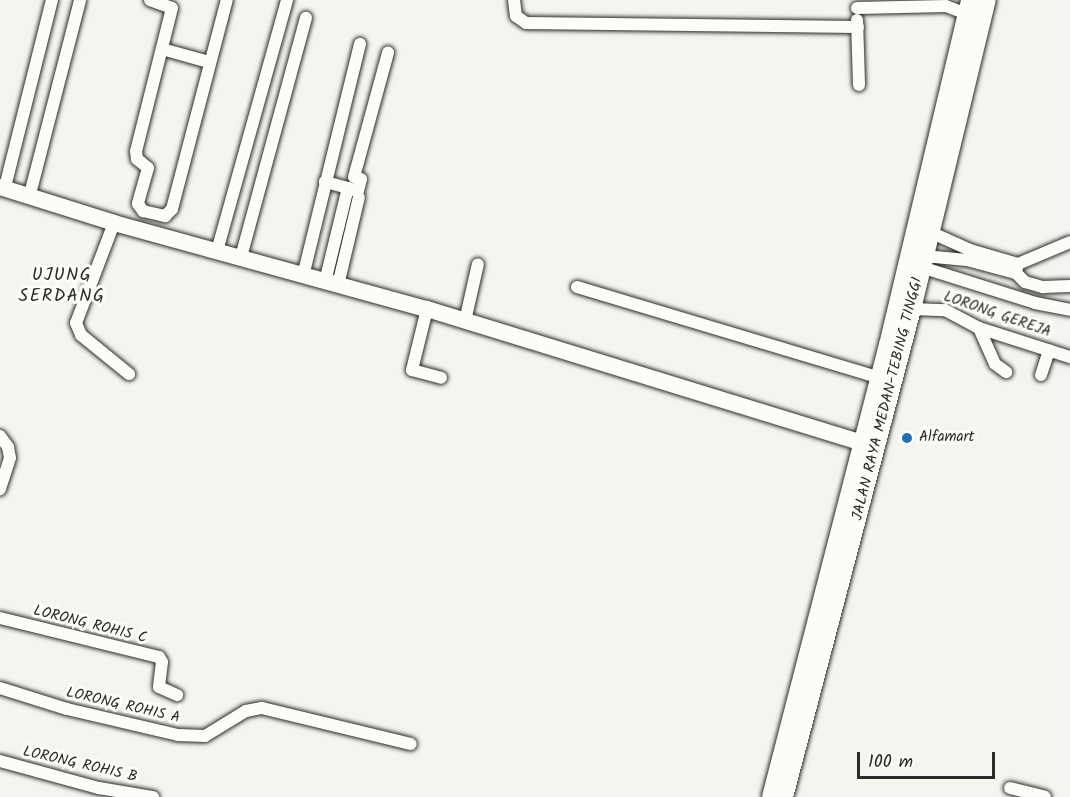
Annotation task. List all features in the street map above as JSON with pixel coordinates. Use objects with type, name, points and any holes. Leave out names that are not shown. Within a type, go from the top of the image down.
[{"type":"highway","name":"JALAN RAYA MEDAN-TEBING TINGGI","points":[[771,797],[862,443],[934,182],[950,153],[987,0]]},
{"type":"highway","name":"JALAN RAYA MEDAN-TEBING TINGGI","points":[[784,797],[912,309],[930,232],[934,182],[932,159],[969,7]]},
{"type":"main road","points":[[2,187],[30,194],[114,223],[427,309],[862,443]]},
{"type":"street","points":[[2,187],[52,0]]},
{"type":"street","points":[[30,194],[80,0]]},
{"type":"street","points":[[150,0],[173,4],[136,154],[148,168],[138,204],[143,211],[165,216],[172,209],[227,0]]},
{"type":"street","points":[[217,251],[287,0]]},
{"type":"street","points":[[514,0],[516,16],[526,23],[858,27]]},
{"type":"street","points":[[858,85],[857,4],[946,3],[969,7]]},
{"type":"street","points":[[241,257],[306,18]]},
{"type":"street","points":[[303,276],[360,44]]},
{"type":"street","points":[[162,49],[209,62]]},
{"type":"street","points":[[325,182],[358,191],[361,179],[354,177],[388,53]]},
{"type":"street","points":[[332,283],[348,188]]},
{"type":"street","points":[[332,283],[360,197]]},
{"type":"street","points":[[114,223],[76,323],[81,335],[129,374]]},
{"type":"street","points":[[930,232],[969,255],[1017,268],[1070,242]]},
{"type":"street","points":[[923,261],[969,255]]},
{"type":"street","points":[[923,261],[1035,303],[1070,309]]},
{"type":"street","points":[[465,321],[477,264]]},
{"type":"street","points":[[1017,268],[1025,282],[1043,287],[1070,286]]},
{"type":"street","points":[[577,287],[880,378]]},
{"type":"street","points":[[427,309],[412,370],[441,378]]},
{"type":"street","name":"LORONG GEREJA","points":[[912,309],[945,310],[979,328],[1070,357]]},
{"type":"street","points":[[979,328],[995,364],[1006,372]]},
{"type":"street","points":[[1041,375],[1049,350]]},
{"type":"street","points":[[0,436],[8,447],[10,458],[0,489]]},
{"type":"street","name":"LORONG ROHIS C","points":[[0,618],[159,657],[162,662],[159,687],[177,695]]},
{"type":"street","name":"LORONG ROHIS A","points":[[0,688],[67,709],[178,735],[205,736],[246,711],[262,708],[411,744]]},
{"type":"street","name":"LORONG ROHIS B","points":[[0,761],[98,792],[153,797]]},
{"type":"street","points":[[1010,788],[1045,797]]},
{"type":"place","name":"Alfamart","points":[[907,438]]},
{"type":"district","name":"UJUNG SERDANG","points":[[62,287]]}]
